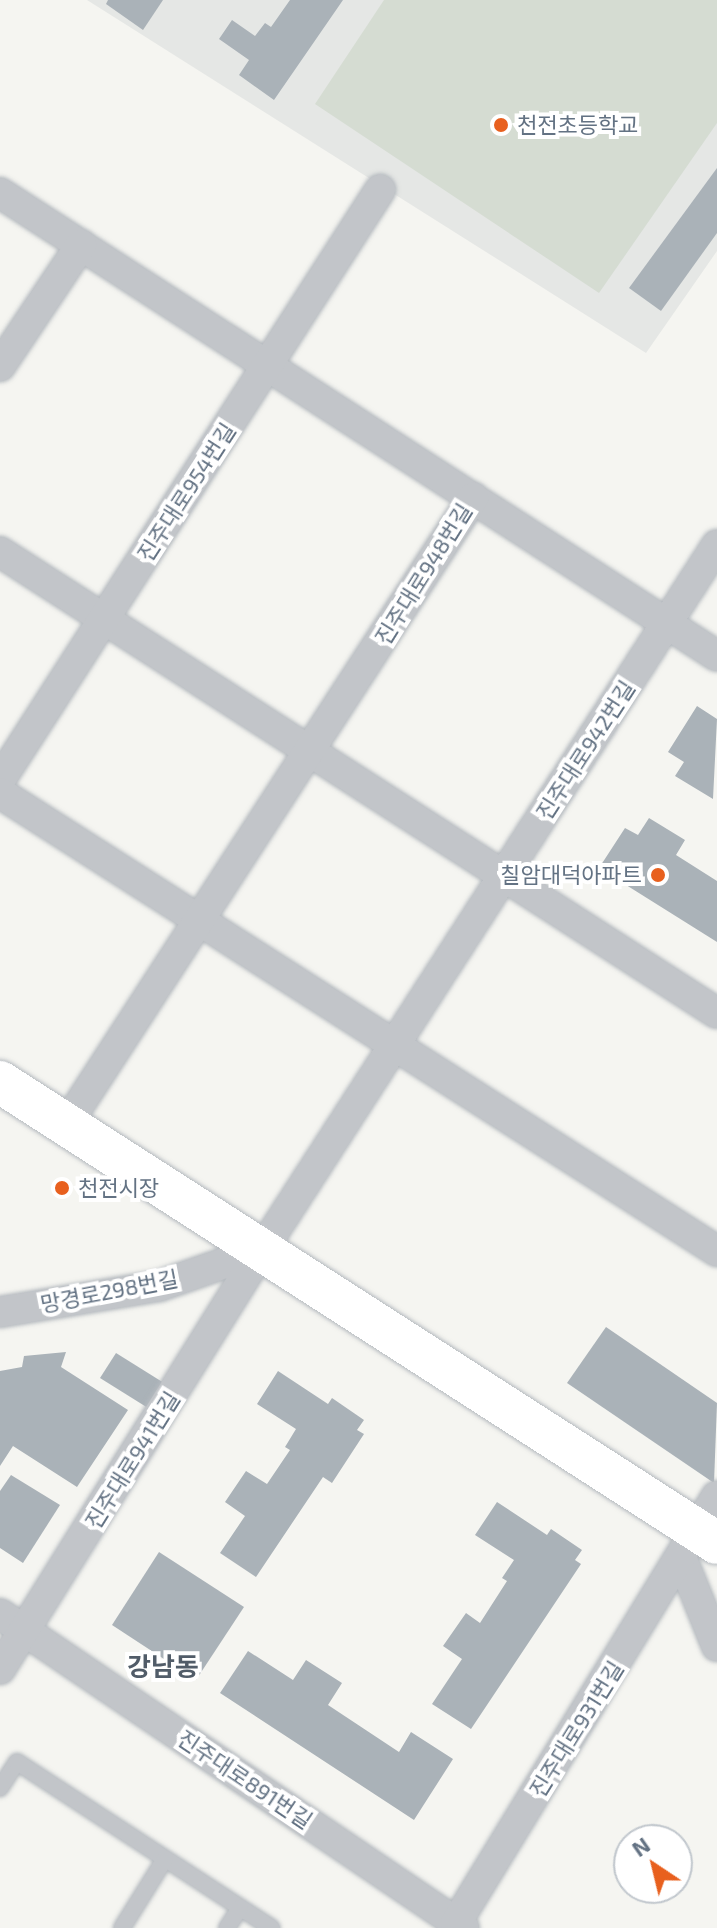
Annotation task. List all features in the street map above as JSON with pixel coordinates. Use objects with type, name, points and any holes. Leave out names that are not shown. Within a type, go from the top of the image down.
[{"type":"street","name":"진주대로954번길","points":[[0,780],[380,190]]},
{"type":"street","points":[[0,193],[268,365]]},
{"type":"street","points":[[0,366],[81,245]]},
{"type":"street","name":"진주대로948번길","points":[[66,1125],[473,498],[268,365]]},
{"type":"street","points":[[473,498],[717,656]]},
{"type":"street","name":"진주대로942번길","points":[[262,1250],[717,545]]},
{"type":"street","points":[[3,554],[717,1013]]},
{"type":"street","points":[[0,793],[717,1251]]},
{"type":"street","points":[[0,1082],[703,1531],[717,1646]]},
{"type":"street","name":"망경로298번길","points":[[0,1312],[159,1286],[262,1250]]},
{"type":"street","name":"진주대로941번길","points":[[0,1669],[262,1250]]},
{"type":"street","name":"진주대로931번길","points":[[459,1926],[703,1531]]},
{"type":"street","name":"진주대로891번길","points":[[0,1614],[459,1926]]},
{"type":"lane","points":[[0,1788],[17,1762],[272,1928]]},
{"type":"lane","points":[[122,1928],[165,1859]]},
{"type":"lane","points":[[227,1928],[240,1908]]},
{"type":"shaded area","name":"천전초등학교","points":[[87,0],[717,0],[717,251],[646,353]]},
{"type":"shaded area","name":"천전초등학교","points":[[384,0],[717,0],[717,123],[599,293],[315,104]]},
{"type":"building","points":[[108,0],[163,0],[143,30],[106,4]]},
{"type":"building","points":[[290,0],[343,0],[274,100],[239,75],[249,60],[219,39],[232,20],[255,36],[265,23],[271,27]]},
{"type":"building","points":[[717,168],[717,233],[661,311],[629,288]]},
{"type":"building","points":[[697,706],[717,719],[713,799],[675,776],[684,762],[668,752]]},
{"type":"building","name":"칠암대덕아파트","points":[[649,818],[685,840],[676,855],[717,881],[717,942],[599,868],[625,828],[638,835]]},
{"type":"building","points":[[606,1327],[717,1403],[714,1483],[567,1383]]},
{"type":"building","points":[[66,1352],[61,1367],[128,1410],[77,1487],[13,1446],[0,1466],[0,1371],[22,1367],[24,1356]]},
{"type":"building","points":[[116,1353],[172,1388],[156,1413],[100,1378]]},
{"type":"building","points":[[278,1371],[328,1404],[332,1398],[364,1420],[357,1430],[364,1434],[332,1483],[323,1477],[256,1577],[220,1553],[245,1516],[225,1502],[246,1471],[267,1484],[290,1450],[285,1447],[296,1429],[257,1404]]},
{"type":"building","points":[[11,1475],[60,1505],[23,1563],[0,1548],[0,1491]]},
{"type":"building","points":[[497,1502],[547,1535],[551,1529],[582,1550],[575,1560],[581,1564],[471,1729],[432,1704],[462,1659],[443,1646],[466,1613],[480,1623],[507,1581],[502,1578],[514,1560],[475,1535]]},
{"type":"building","points":[[159,1552],[244,1607],[196,1680],[112,1625]]},
{"type":"building","points":[[248,1651],[293,1680],[306,1660],[342,1683],[328,1705],[399,1752],[411,1732],[453,1759],[414,1820],[220,1693]]},
{"type":"place","name":"천전초등학교","points":[[501,125]]},
{"type":"place","name":"칠암대덕아파트","points":[[658,875]]},
{"type":"place","name":"천전시장","points":[[62,1188]]},
{"type":"district","name":"강남동","points":[[163,1666]]}]
